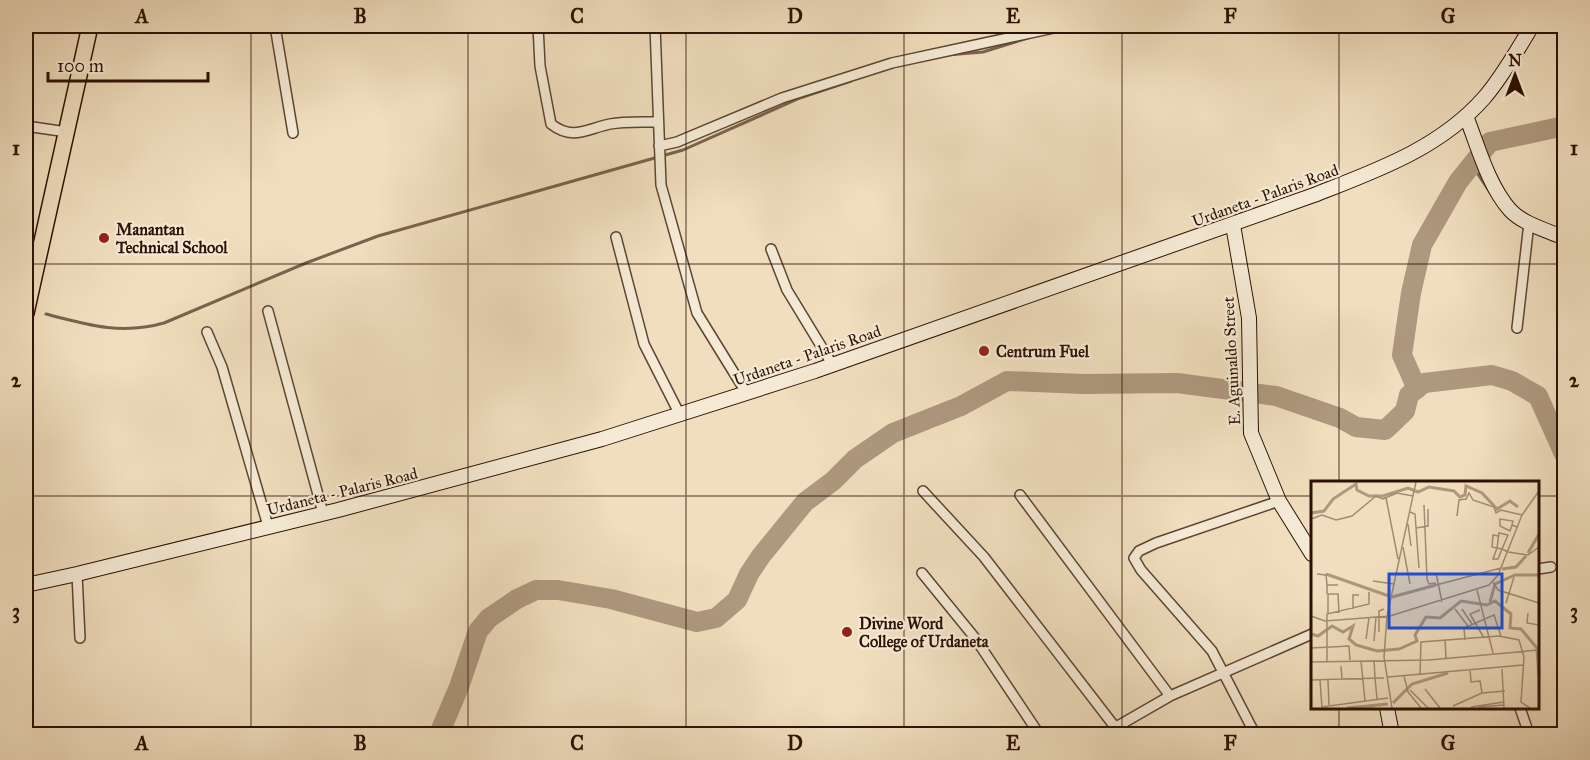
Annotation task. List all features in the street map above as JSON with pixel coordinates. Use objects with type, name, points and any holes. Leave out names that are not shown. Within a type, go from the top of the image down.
[{"type":"main road","points":[[26,313],[90,26]]},
{"type":"main road","name":"Urdaneta - Palaris Road","points":[[26,585],[489,471],[602,439],[679,413],[747,394],[1233,225],[1413,154],[1466,116],[1498,79],[1532,26]]},
{"type":"main road","points":[[1466,116],[1496,190],[1511,211],[1529,223],[1564,238]]},
{"type":"main road","name":"E. Aguinaldo Street","points":[[1233,225],[1249,318],[1249,417],[1254,444],[1278,501],[1311,552]]},
{"type":"main road","points":[[1387,709],[1392,735]]},
{"type":"street","points":[[275,26],[293,133]]},
{"type":"street","points":[[538,26],[540,66],[551,124],[562,133],[581,133],[611,124],[658,122]]},
{"type":"street","points":[[656,26],[660,174],[697,313],[747,394]]},
{"type":"street","points":[[659,149],[782,98],[892,63],[1063,26]]},
{"type":"street","points":[[26,126],[67,132]]},
{"type":"street","points":[[1517,328],[1529,223]]},
{"type":"street","points":[[616,237],[644,344],[679,413]]},
{"type":"street","points":[[771,249],[788,290],[832,364]]},
{"type":"street","points":[[268,311],[323,513]]},
{"type":"street","points":[[207,332],[222,367],[268,526]]},
{"type":"street","points":[[922,491],[984,556],[1115,727]]},
{"type":"street","points":[[1020,495],[1170,696]]},
{"type":"street","points":[[1255,735],[1224,670],[1212,651],[1141,570],[1134,558],[1138,551],[1156,543],[1278,501]]},
{"type":"street","points":[[1539,569],[1551,567]]},
{"type":"street","points":[[922,573],[975,638],[1040,735]]},
{"type":"street","points":[[77,574],[80,638]]},
{"type":"street","points":[[1104,735],[1170,696],[1224,670],[1311,634]]},
{"type":"street","points":[[1520,709],[1529,735]]},
{"type":"waterway","points":[[1063,29],[1082,26]]},
{"type":"waterway","points":[[947,55],[983,52],[1031,37]]},
{"type":"waterway","points":[[46,314],[105,327],[149,327],[164,323],[306,263],[378,236],[683,150],[800,98],[851,81]]},
{"type":"waterway","points":[[1417,389],[1402,355],[1411,293],[1422,245],[1458,182],[1490,142],[1564,126]]},
{"type":"waterway","points":[[1472,165],[1493,197]]},
{"type":"waterway","points":[[439,734],[459,687],[478,631],[489,618],[517,599],[536,590],[558,590],[611,599],[697,622],[716,618],[737,600],[749,574],[761,556],[805,502],[833,481],[855,459],[893,433],[961,406],[1007,381],[1084,384],[1177,383],[1276,396],[1340,418],[1356,427],[1385,430],[1405,411],[1409,395],[1424,383],[1492,375],[1512,381],[1538,396],[1564,454]]},
{"type":"place","name":"Manantan Technical School","points":[[104,238]]},
{"type":"place","name":"Centrum Fuel","points":[[984,351]]},
{"type":"place","name":"Divine Word College of Urdaneta","points":[[847,632]]}]
